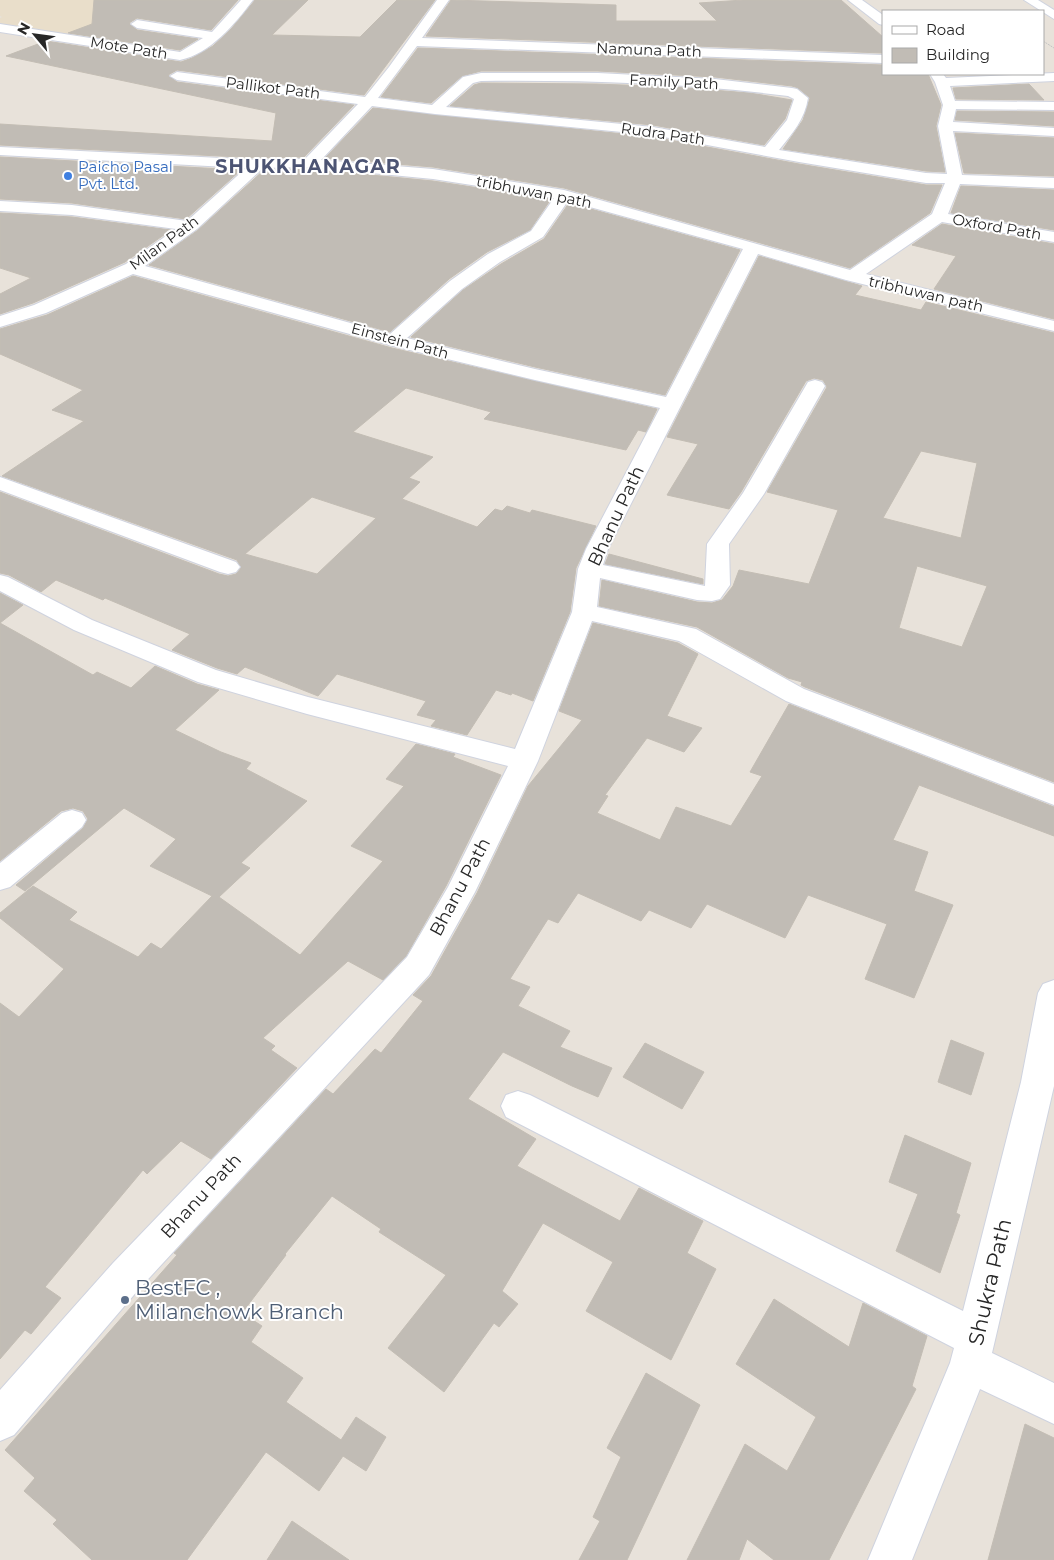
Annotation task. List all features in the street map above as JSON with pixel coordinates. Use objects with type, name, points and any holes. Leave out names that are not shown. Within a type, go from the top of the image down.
[{"type":"street","name":"Mote Path","points":[[0,28],[180,56],[215,36],[247,0]]},
{"type":"street","points":[[309,163],[369,101],[416,42],[443,0]]},
{"type":"street","points":[[854,0],[882,20]]},
{"type":"street","points":[[1030,0],[1054,15]]},
{"type":"street","points":[[137,24],[215,36]]},
{"type":"street","name":"Namuna Path","points":[[416,42],[882,59]]},
{"type":"street","name":"Pallikot Path","points":[[177,76],[369,101]]},
{"type":"street","name":"Family Path","points":[[435,110],[468,80],[481,77],[664,81],[718,84],[792,92],[802,98],[801,106],[789,128],[769,152]]},
{"type":"street","points":[[852,276],[939,217],[955,177],[945,126],[950,105],[939,78],[1054,77]]},
{"type":"street","name":"Rudra Path","points":[[369,101],[435,110],[654,131],[926,178],[955,177],[1054,183]]},
{"type":"street","points":[[950,105],[1054,106]]},
{"type":"street","points":[[945,126],[1054,132]]},
{"type":"street","name":"tribhuwan path","points":[[0,151],[259,164],[309,163],[433,174],[564,195],[852,276],[1054,326]]},
{"type":"street","name":"Milan Path","points":[[0,322],[40,309],[132,268],[191,226],[259,164]]},
{"type":"street","points":[[394,340],[456,285],[494,258],[537,234],[564,195]]},
{"type":"street","points":[[0,206],[72,210],[191,226]]},
{"type":"street","name":"Oxford Path","points":[[939,217],[1054,237]]},
{"type":"street","name":"Bhanu Path","points":[[0,1421],[126,1276],[418,966],[460,892],[524,761],[584,612],[590,569],[597,549],[670,404],[753,247]]},
{"type":"street","name":"Einstein Path","points":[[132,268],[394,340],[552,380],[670,404]]},
{"type":"street","points":[[590,569],[697,593],[712,594],[718,585],[718,544],[753,494],[815,386]]},
{"type":"street","points":[[0,483],[228,566]]},
{"type":"street","points":[[0,582],[83,625],[208,676],[307,705],[524,761]]},
{"type":"street","points":[[584,612],[687,634],[737,664],[795,695],[1054,795]]},
{"type":"street","points":[[0,879],[72,820]]},
{"type":"street","name":"Shukra Path","points":[[890,1560],[973,1350],[1046,1084],[1054,993]]},
{"type":"street","points":[[518,1106],[973,1350],[1054,1404]]},
{"type":"shaded area","points":[[0,0],[145,0],[127,14],[74,38],[0,25],[0,18],[2,17],[0,16]]},
{"type":"building","points":[[94,0],[238,0],[211,30],[137,18],[129,23],[137,30],[198,39],[180,50],[68,33],[92,24]]},
{"type":"building","points":[[255,0],[308,0],[272,35],[360,37],[397,0],[435,0],[364,95],[177,70],[168,75],[177,82],[354,105],[304,157],[259,158],[0,145],[0,124],[272,141],[276,113],[6,56],[46,41],[181,62],[213,46],[231,29]]},
{"type":"building","points":[[451,0],[616,5],[616,21],[717,21],[699,3],[743,0],[841,0],[882,36],[882,53],[426,36]]},
{"type":"building","points":[[418,48],[882,65],[882,75],[928,75],[941,105],[936,126],[945,172],[926,171],[783,149],[803,120],[810,98],[798,88],[792,86],[715,77],[598,71],[481,71],[462,76],[431,103],[381,97]]},
{"type":"building","points":[[481,83],[673,87],[750,93],[792,100],[785,119],[764,145],[653,125],[450,106],[474,85]]},
{"type":"building","points":[[1029,84],[1044,100],[956,99],[953,88]]},
{"type":"building","points":[[373,108],[653,137],[799,164],[926,185],[942,185],[930,213],[850,268],[564,188],[433,167],[325,158]]},
{"type":"building","points":[[957,111],[1054,112],[1054,126],[955,120]]},
{"type":"building","points":[[955,133],[1054,138],[1054,176],[964,173]]},
{"type":"building","points":[[0,157],[241,170],[186,219],[72,203],[0,199]]},
{"type":"building","points":[[309,169],[433,181],[551,199],[530,230],[487,252],[449,279],[390,332],[149,265],[198,230],[264,170]]},
{"type":"building","points":[[961,186],[1054,190],[1054,230],[951,213]]},
{"type":"building","points":[[569,203],[740,250],[665,395],[535,367],[411,337],[463,290],[501,264],[544,239]]},
{"type":"building","points":[[0,213],[72,217],[171,230],[125,262],[33,303],[0,314],[0,294],[31,278],[0,268]]},
{"type":"building","points":[[942,224],[1054,244],[1054,319],[934,289],[956,256],[912,245]]},
{"type":"building","points":[[759,256],[862,286],[855,295],[921,310],[926,302],[1054,333],[1054,782],[805,687],[801,685],[802,682],[788,678],[697,627],[599,606],[602,580],[697,602],[712,603],[722,600],[733,586],[739,570],[809,584],[838,510],[767,492],[827,387],[823,380],[814,378],[806,381],[741,492],[729,509],[667,495],[698,444],[667,437]],"holes":[[[921,451],[977,463],[961,538],[883,518]],[[917,566],[987,586],[962,647],[899,628]]]},
{"type":"building","points":[[133,276],[392,348],[657,409],[646,432],[638,430],[626,450],[484,419],[491,412],[406,388],[353,432],[433,457],[409,478],[420,482],[402,499],[477,527],[495,509],[502,511],[507,506],[530,513],[532,510],[596,526],[576,568],[570,612],[533,701],[512,693],[511,695],[496,690],[467,735],[431,726],[436,720],[417,715],[426,701],[337,674],[318,696],[245,667],[237,674],[217,668],[172,650],[190,634],[105,598],[103,600],[56,580],[41,592],[9,575],[0,573],[0,492],[219,574],[228,576],[236,574],[241,568],[237,560],[2,476],[84,421],[52,410],[83,390],[0,354],[0,329],[47,315]],"holes":[[[312,497],[376,518],[317,574],[245,554]]]},
{"type":"building","points":[[609,554],[703,579],[703,584],[605,564]]},
{"type":"building","points":[[0,593],[23,605],[0,623]]},
{"type":"building","points":[[0,623],[93,675],[97,672],[131,688],[155,666],[197,684],[219,690],[175,730],[221,752],[251,763],[246,769],[307,801],[241,863],[250,868],[219,897],[300,955],[383,861],[351,846],[404,786],[386,779],[416,744],[455,754],[453,757],[501,775],[446,886],[406,956],[383,980],[348,961],[263,1038],[275,1046],[271,1050],[297,1068],[211,1159],[181,1141],[147,1174],[143,1170],[45,1287],[61,1298],[31,1334],[25,1330],[0,1359],[0,1003],[19,1017],[64,969],[0,918],[0,913],[33,886],[77,912],[69,920],[138,957],[151,943],[161,949],[212,896],[150,866],[176,839],[124,808],[25,891],[16,885],[83,828],[88,819],[83,811],[73,808],[61,811],[0,861]]},
{"type":"building","points":[[593,623],[678,643],[698,654],[667,716],[702,728],[684,752],[647,738],[605,795],[608,796],[597,813],[660,840],[676,807],[731,826],[762,776],[750,772],[789,704],[1054,807],[1054,836],[919,785],[893,840],[928,852],[914,891],[953,905],[914,998],[865,979],[887,924],[808,895],[785,938],[707,904],[691,928],[649,910],[641,921],[578,893],[558,923],[548,919],[510,979],[530,987],[518,1006],[570,1031],[560,1047],[612,1068],[598,1097],[503,1052],[468,1099],[536,1139],[517,1166],[620,1221],[639,1188],[703,1221],[687,1253],[716,1269],[671,1360],[586,1311],[613,1262],[543,1223],[502,1291],[518,1304],[499,1327],[494,1323],[444,1392],[388,1348],[446,1275],[379,1232],[381,1229],[332,1196],[285,1254],[242,1313],[262,1326],[251,1342],[303,1378],[286,1402],[341,1440],[356,1417],[386,1437],[366,1471],[343,1456],[319,1491],[266,1452],[187,1560],[92,1560],[53,1524],[57,1520],[24,1491],[35,1478],[5,1450],[177,1255],[174,1253],[326,1089],[333,1094],[375,1049],[381,1053],[423,1001],[413,995],[431,976],[477,893],[528,786],[582,720],[559,711]]},
{"type":"building","points":[[951,1040],[984,1053],[971,1095],[938,1082]]},
{"type":"building","points":[[645,1043],[704,1072],[682,1109],[623,1077]]},
{"type":"building","points":[[905,1135],[971,1163],[956,1213],[960,1215],[940,1273],[896,1251],[918,1194],[889,1182]]},
{"type":"building","points":[[774,1299],[849,1347],[863,1303],[927,1336],[912,1386],[916,1389],[829,1560],[774,1560],[747,1539],[739,1560],[687,1560],[745,1444],[787,1471],[816,1417],[736,1364]]},
{"type":"building","points":[[646,1373],[700,1405],[627,1560],[579,1560],[600,1521],[593,1517],[621,1457],[607,1448]]},
{"type":"building","points":[[1025,1424],[1054,1438],[1054,1560],[988,1560]]},
{"type":"building","points":[[292,1521],[349,1560],[267,1560]]},
{"type":"place","name":"Paicho Pasal Pvt. Ltd.","points":[[68,176]]},
{"type":"place","name":"BestFC , Milanchowk Branch","points":[[125,1300]]},
{"type":"district","name":"SHUKKHANAGAR","points":[[308,166]]}]
